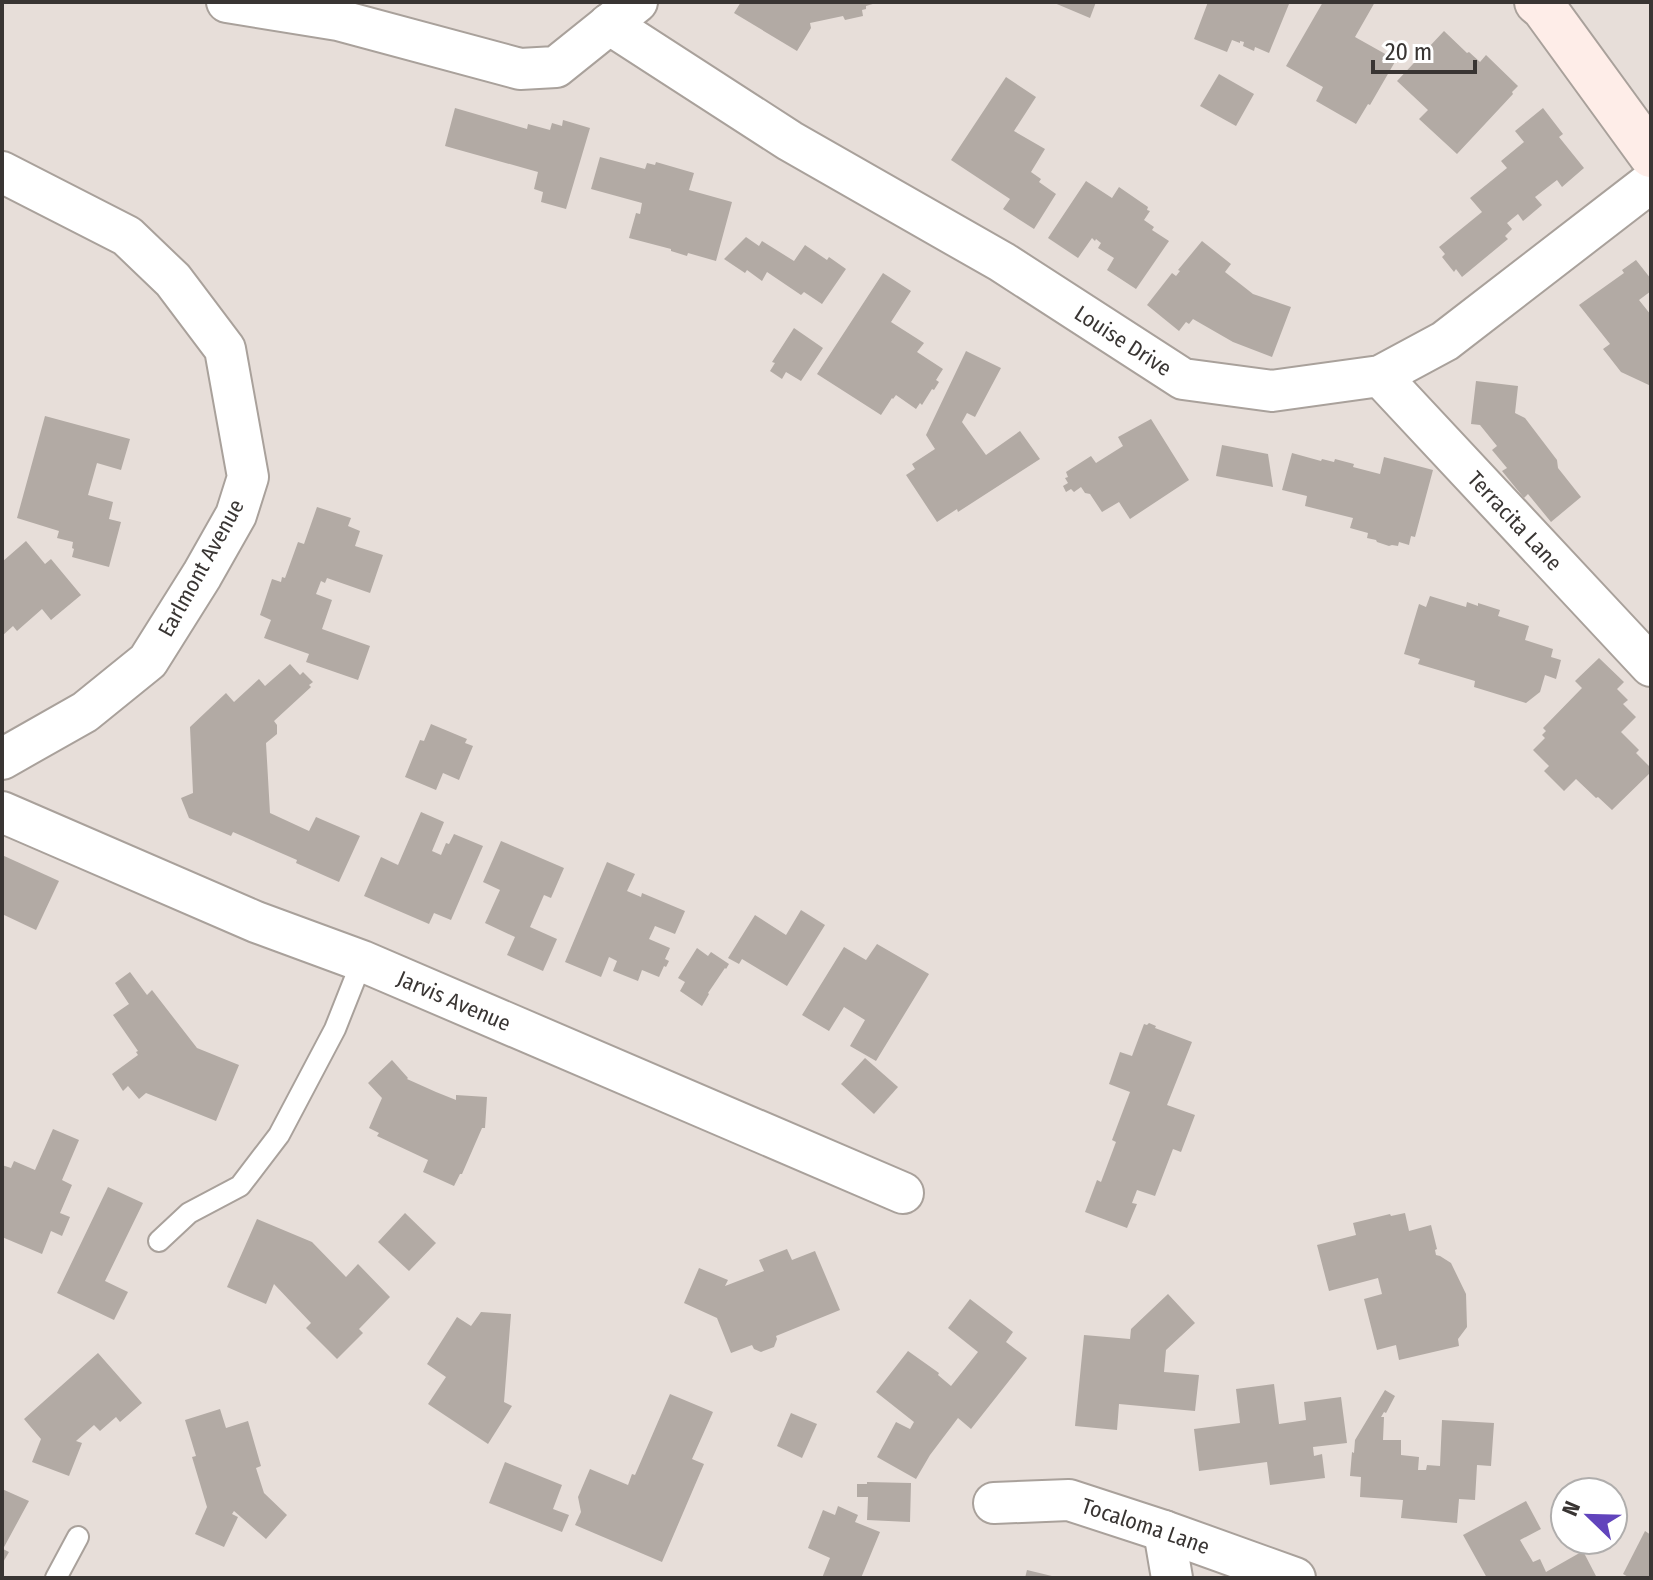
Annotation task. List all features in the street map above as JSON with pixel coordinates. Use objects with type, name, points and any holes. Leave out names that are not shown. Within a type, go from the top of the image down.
[{"type":"street","points":[[227,2],[338,20],[520,69],[556,67],[623,13]]},
{"type":"street","points":[[1537,2],[1651,155]]},
{"type":"street","name":"Louise Drive","points":[[623,13],[790,141],[1002,262],[1183,379],[1272,391],[1380,376],[1445,341],[1651,182]]},
{"type":"street","name":"Earlmont Avenue","points":[[2,172],[127,236],[173,280],[225,349],[248,477],[236,515],[148,661],[85,712],[2,759]]},
{"type":"street","name":"Terracita Lane","points":[[1380,376],[1651,666]]},
{"type":"street","name":"Jarvis Avenue","points":[[2,812],[256,922],[362,961],[903,1193]]},
{"type":"street","name":"Tocaloma Lane","points":[[994,1503],[1069,1500],[1295,1578]]},
{"type":"street","points":[[1164,1531],[1172,1578]]},
{"type":"lane","points":[[159,1241],[189,1213],[240,1186],[279,1135],[335,1029],[362,961]]},
{"type":"lane","points":[[56,1578],[78,1537]]},
{"type":"building","points":[[741,2],[876,3],[862,10],[863,16],[845,20],[843,16],[810,23],[811,28],[797,51],[734,13]]},
{"type":"building","points":[[1052,2],[1096,2],[1090,18]]},
{"type":"building","points":[[1208,2],[1289,4],[1269,53],[1255,47],[1254,51],[1243,46],[1244,42],[1232,40],[1227,52],[1194,39]]},
{"type":"building","points":[[1323,2],[1375,2],[1355,37],[1396,60],[1356,124],[1316,101],[1323,87],[1286,66]]},
{"type":"building","points":[[1444,31],[1480,62],[1486,55],[1518,86],[1457,154],[1419,119],[1428,110],[1397,81]]},
{"type":"building","points":[[1219,74],[1254,94],[1236,126],[1200,106]]},
{"type":"building","points":[[1006,77],[1036,97],[1014,131],[1045,149],[1031,172],[1056,194],[1034,229],[1003,209],[1010,199],[951,160]]},
{"type":"building","points":[[455,108],[527,129],[528,124],[550,130],[552,123],[562,126],[563,120],[590,128],[566,209],[541,202],[543,192],[534,189],[538,172],[445,146]]},
{"type":"building","points":[[1543,108],[1563,134],[1559,137],[1584,168],[1562,187],[1557,180],[1535,197],[1542,205],[1523,221],[1518,214],[1507,223],[1512,229],[1505,236],[1508,239],[1462,277],[1442,257],[1445,254],[1439,247],[1482,212],[1470,198],[1507,168],[1501,161],[1524,142],[1515,131]]},
{"type":"building","points":[[600,157],[645,169],[647,163],[655,165],[656,162],[694,173],[689,190],[732,202],[716,261],[688,253],[687,256],[629,238],[642,203],[591,189]]},
{"type":"building","points":[[1086,181],[1112,198],[1119,187],[1148,207],[1150,211],[1144,220],[1154,227],[1152,230],[1169,241],[1136,289],[1107,270],[1114,258],[1098,248],[1101,243],[1096,239],[1092,238],[1078,258],[1048,238]]},
{"type":"building","points":[[746,237],[759,246],[762,241],[794,261],[805,245],[846,269],[822,304],[804,292],[801,295],[767,272],[762,281],[724,259]]},
{"type":"building","points":[[1202,241],[1231,264],[1225,272],[1253,294],[1291,307],[1272,357],[1233,342],[1193,319],[1179,331],[1147,305],[1172,273],[1176,276]]},
{"type":"building","points":[[1636,260],[1651,279],[1651,291],[1639,300],[1651,315],[1651,386],[1621,372],[1603,349],[1610,344],[1579,305],[1624,273],[1622,270]]},
{"type":"building","points":[[883,273],[911,291],[891,322],[924,343],[917,352],[943,369],[936,380],[939,382],[922,405],[920,403],[916,409],[896,395],[881,415],[817,374]]},
{"type":"building","points":[[794,328],[823,348],[801,381],[786,372],[782,379],[770,371],[775,363],[772,362]]},
{"type":"building","points":[[966,351],[1001,368],[975,417],[967,413],[962,422],[986,455],[1020,431],[1040,459],[958,512],[957,509],[937,522],[906,475],[915,469],[912,464],[935,449],[926,435]]},
{"type":"building","points":[[1476,381],[1518,386],[1515,413],[1525,418],[1581,497],[1551,522],[1528,494],[1524,498],[1502,471],[1507,468],[1492,450],[1497,446],[1480,425],[1471,424]]},
{"type":"building","points":[[45,416],[130,439],[121,470],[97,463],[88,495],[113,502],[109,519],[121,522],[109,567],[72,557],[73,542],[57,538],[59,531],[17,518]]},
{"type":"building","points":[[1151,419],[1189,480],[1130,519],[1119,502],[1102,512],[1081,487],[1074,492],[1071,489],[1066,492],[1063,486],[1068,483],[1066,472],[1091,456],[1096,463],[1123,446],[1118,437]]},
{"type":"building","points":[[1222,445],[1268,454],[1273,487],[1216,476]]},
{"type":"building","points":[[1292,453],[1321,461],[1334,462],[1335,459],[1380,474],[1384,457],[1433,470],[1415,537],[1411,536],[1409,545],[1399,542],[1398,546],[1389,546],[1367,538],[1368,533],[1350,528],[1353,518],[1305,506],[1307,496],[1282,490]]},
{"type":"building","points":[[317,507],[351,518],[348,526],[360,531],[355,546],[383,555],[370,593],[327,578],[325,583],[321,581],[316,594],[332,600],[322,629],[370,646],[358,680],[306,662],[309,654],[264,638],[271,620],[260,615],[272,579],[281,582],[282,577],[285,578],[298,542],[304,544]]},
{"type":"building","points":[[26,541],[45,564],[51,559],[81,595],[51,620],[42,609],[17,631],[13,626],[2,636],[2,562]]},
{"type":"building","points":[[1430,596],[1466,607],[1467,602],[1478,606],[1478,603],[1500,610],[1498,616],[1529,626],[1525,640],[1553,649],[1551,657],[1561,660],[1556,679],[1545,675],[1540,692],[1526,703],[1474,687],[1475,681],[1418,664],[1420,659],[1404,654],[1419,604],[1426,607]]},
{"type":"building","points":[[1599,658],[1624,682],[1617,689],[1628,700],[1623,704],[1636,717],[1621,732],[1651,768],[1651,772],[1612,810],[1576,779],[1564,791],[1544,771],[1549,766],[1533,750],[1545,738],[1543,728],[1582,688],[1575,681]]},
{"type":"building","points":[[290,664],[300,675],[303,672],[313,682],[274,721],[277,734],[266,743],[270,813],[309,831],[316,817],[360,836],[339,882],[233,832],[231,836],[189,818],[181,798],[193,793],[190,727],[226,693],[234,702],[259,679],[265,686]]},
{"type":"building","points":[[431,724],[467,739],[465,743],[473,746],[459,780],[443,773],[436,790],[405,777],[420,740],[424,741]]},
{"type":"building","points":[[421,812],[444,822],[432,851],[441,855],[454,834],[483,846],[451,920],[434,913],[429,924],[364,896],[381,857],[398,865]]},
{"type":"building","points":[[501,841],[564,868],[551,898],[544,895],[530,927],[557,939],[543,971],[507,955],[515,937],[485,923],[500,890],[483,882]]},
{"type":"building","points":[[2,855],[59,881],[36,930],[2,914]]},
{"type":"building","points":[[607,862],[635,874],[627,891],[641,897],[642,893],[685,911],[675,934],[655,926],[649,939],[670,948],[665,959],[669,961],[659,977],[642,970],[638,981],[613,971],[617,961],[609,957],[601,977],[565,962]]},
{"type":"building","points":[[801,910],[825,925],[787,986],[742,959],[739,964],[728,958],[755,915],[786,935]]},
{"type":"building","points":[[877,944],[929,974],[876,1061],[850,1046],[865,1020],[844,1007],[829,1031],[802,1015],[844,947],[866,960]]},
{"type":"building","points":[[697,948],[708,956],[711,952],[729,964],[702,1006],[680,991],[685,982],[678,978]]},
{"type":"building","points":[[130,972],[147,995],[152,990],[197,1048],[239,1065],[216,1121],[146,1093],[139,1099],[128,1086],[123,1091],[112,1074],[138,1055],[113,1015],[129,1004],[115,983]]},
{"type":"building","points":[[1149,1023],[1192,1042],[1167,1105],[1195,1115],[1181,1152],[1173,1149],[1155,1196],[1137,1190],[1132,1203],[1137,1204],[1127,1228],[1085,1212],[1097,1180],[1101,1182],[1116,1142],[1112,1140],[1130,1092],[1109,1084],[1120,1052],[1132,1056],[1144,1024]]},
{"type":"building","points":[[865,1058],[898,1087],[874,1114],[841,1084]]},
{"type":"building","points":[[392,1060],[407,1079],[456,1100],[456,1095],[487,1097],[485,1128],[482,1128],[454,1186],[423,1172],[428,1160],[377,1136],[379,1133],[369,1128],[382,1098],[368,1083]]},
{"type":"building","points":[[53,1129],[79,1140],[62,1180],[72,1185],[60,1213],[70,1217],[62,1236],[51,1231],[42,1254],[2,1237],[2,1165],[11,1168],[14,1161],[35,1170]]},
{"type":"building","points":[[108,1187],[143,1203],[105,1281],[128,1292],[114,1320],[57,1293]]},
{"type":"building","points":[[405,1213],[436,1243],[409,1271],[378,1242]]},
{"type":"building","points":[[1405,1213],[1409,1231],[1431,1225],[1436,1255],[1451,1263],[1466,1294],[1467,1327],[1458,1339],[1459,1346],[1399,1360],[1396,1345],[1377,1350],[1364,1299],[1382,1294],[1378,1278],[1329,1291],[1317,1245],[1356,1235],[1353,1223]]},
{"type":"building","points":[[257,1219],[312,1242],[346,1277],[358,1264],[390,1297],[359,1329],[363,1333],[337,1359],[306,1328],[311,1323],[274,1284],[266,1304],[227,1287]]},
{"type":"building","points":[[787,1249],[792,1260],[815,1251],[840,1310],[776,1336],[774,1347],[761,1352],[752,1345],[731,1353],[717,1318],[684,1303],[699,1268],[728,1280],[725,1286],[764,1271],[759,1260]]},
{"type":"building","points":[[1168,1294],[1195,1323],[1166,1350],[1164,1372],[1199,1375],[1195,1411],[1119,1404],[1117,1430],[1075,1426],[1084,1335],[1130,1339],[1131,1329]]},
{"type":"building","points":[[970,1299],[1013,1332],[1006,1342],[1027,1358],[971,1429],[958,1418],[916,1479],[877,1457],[896,1422],[910,1429],[914,1422],[876,1392],[908,1351],[939,1373],[951,1386],[978,1352],[948,1328]]},
{"type":"building","points":[[481,1312],[511,1314],[504,1402],[512,1406],[488,1444],[428,1404],[446,1377],[427,1364],[457,1317],[471,1326]]},
{"type":"building","points":[[98,1353],[142,1403],[120,1422],[116,1417],[100,1431],[94,1425],[76,1441],[82,1443],[69,1476],[32,1462],[41,1439],[24,1419]]},
{"type":"building","points":[[1274,1384],[1279,1424],[1306,1420],[1304,1402],[1341,1397],[1347,1443],[1313,1447],[1314,1456],[1322,1454],[1325,1478],[1270,1485],[1267,1462],[1199,1471],[1194,1429],[1240,1423],[1236,1389]]},
{"type":"building","points":[[1385,1390],[1395,1396],[1381,1417],[1384,1417],[1383,1440],[1401,1440],[1401,1455],[1419,1457],[1418,1470],[1426,1470],[1427,1465],[1440,1466],[1442,1420],[1494,1423],[1491,1466],[1477,1465],[1475,1500],[1459,1499],[1457,1523],[1401,1518],[1403,1500],[1360,1497],[1361,1477],[1350,1476],[1352,1452],[1355,1440]]},
{"type":"building","points":[[670,1394],[713,1412],[692,1459],[704,1464],[662,1562],[575,1525],[581,1512],[578,1497],[590,1469],[628,1485]]},
{"type":"building","points":[[220,1409],[226,1428],[248,1421],[261,1466],[256,1468],[264,1493],[287,1515],[266,1539],[234,1511],[232,1514],[238,1517],[224,1547],[195,1534],[207,1507],[185,1420]]},
{"type":"building","points":[[791,1413],[817,1424],[802,1458],[777,1446]]},
{"type":"building","points":[[505,1462],[562,1485],[553,1509],[569,1515],[562,1532],[489,1503]]},
{"type":"building","points":[[911,1483],[910,1522],[867,1520],[868,1497],[857,1497],[857,1484]]},
{"type":"building","points":[[2,1489],[29,1501],[3,1549],[9,1552],[2,1564]]},
{"type":"building","points":[[1526,1501],[1541,1529],[1520,1540],[1533,1562],[1540,1559],[1546,1572],[1574,1556],[1586,1556],[1597,1578],[1487,1578],[1463,1535]]},
{"type":"building","points":[[838,1506],[858,1515],[855,1522],[880,1532],[861,1578],[822,1578],[830,1558],[808,1548],[823,1510],[835,1515]]},
{"type":"building","points":[[1645,1531],[1651,1535],[1651,1578],[1630,1578],[1623,1574]]},
{"type":"building","points":[[1027,1570],[1056,1577],[1056,1578],[1025,1578]]}]
